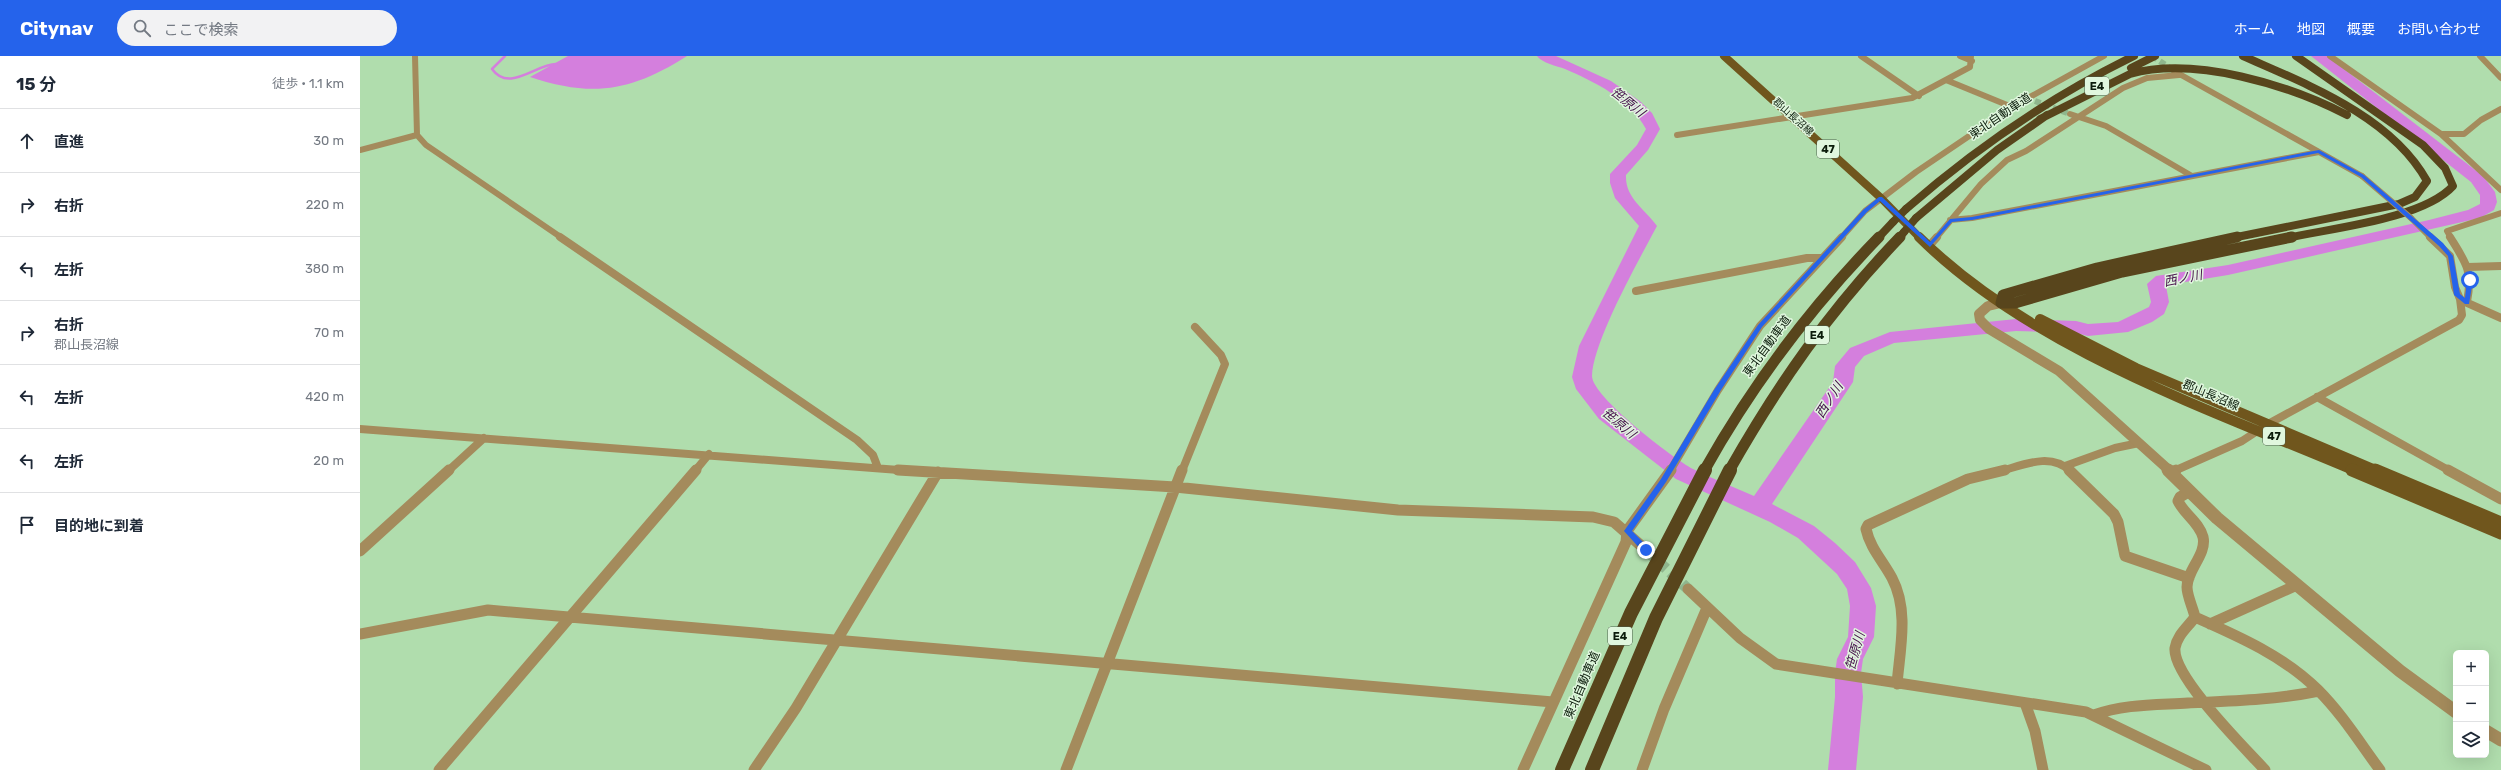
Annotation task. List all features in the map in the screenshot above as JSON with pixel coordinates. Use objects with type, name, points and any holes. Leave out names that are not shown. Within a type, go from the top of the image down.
[{"type":"highway","points":[[2079,84],[2123,56]]},
{"type":"highway","name":"東北自動車道","points":[[1562,770],[1621,634],[1684,506],[1728,429],[1771,365],[1817,304],[1893,222],[1947,173],[2006,128],[2079,84],[2134,56]]},
{"type":"highway","name":"東北自動車道","points":[[1592,770],[1645,639],[1699,526],[1742,447],[1787,374],[1833,312],[1916,218],[1997,150],[2040,119],[2096,86],[2155,56]]},
{"type":"highway","points":[[2002,299],[2053,279],[2121,262],[2409,201],[2422,193],[2427,181],[2416,161],[2383,129],[2334,99],[2284,73],[2244,56]]},
{"type":"highway","points":[[2253,56],[2328,91],[2394,131],[2430,160],[2441,174],[2449,191]]},
{"type":"highway","points":[[2002,299],[2015,303],[2122,272],[2400,214],[2438,201],[2449,191],[2453,186],[2450,174],[2427,149],[2296,56]]},
{"type":"highway","points":[[2040,119],[2140,71],[2168,65],[2201,66],[2253,75],[2291,88],[2331,106],[2399,144]]},
{"type":"main road","name":"郡山長沼線","points":[[1724,56],[1880,198],[1947,262],[2002,299],[2030,321],[2050,333],[2126,372],[2501,523]]},
{"type":"main road","name":"郡山長沼線","points":[[2015,303],[2041,320],[2065,333],[2136,368],[2501,533]]},
{"type":"street","points":[[415,56],[417,135],[426,145],[839,427],[868,449],[876,459],[878,468]]},
{"type":"street","points":[[1861,56],[1919,96]]},
{"type":"street","points":[[1677,135],[1919,96],[1946,80],[1967,70],[1972,59],[1960,56]]},
{"type":"street","points":[[1522,770],[1626,542],[1627,531],[1664,481],[1684,446],[1760,326],[1865,211],[1880,198],[2026,98],[2104,56]]},
{"type":"street","points":[[2330,56],[2441,134],[2501,190]]},
{"type":"street","points":[[2480,56],[2501,78]]},
{"type":"street","points":[[2170,68],[2179,75],[2362,176],[2411,218],[2450,256],[2455,287],[2463,301],[2501,318]]},
{"type":"street","points":[[1930,245],[1994,170],[2080,117],[2123,88],[2141,80],[2165,75],[2179,75]]},
{"type":"street","points":[[1946,80],[2012,107]]},
{"type":"street","points":[[2026,98],[2035,101]]},
{"type":"street","points":[[2441,134],[2464,134],[2481,120],[2501,109]]},
{"type":"street","points":[[2070,114],[2106,126],[2192,176]]},
{"type":"street","points":[[360,150],[417,135]]},
{"type":"street","points":[[1950,220],[1972,218],[2319,152]]},
{"type":"street","points":[[2171,472],[2242,441],[2317,397],[2459,320],[2462,315],[2463,301],[2470,286],[2468,267],[2447,231],[2501,213]]},
{"type":"street","points":[[1636,291],[1807,258],[1821,258]]},
{"type":"street","points":[[2468,267],[2501,266]]},
{"type":"street","points":[[2002,299],[1988,306],[1979,314],[1980,320],[1989,329],[2010,340],[2059,371],[2171,472],[2217,518],[2400,671],[2453,710]]},
{"type":"street","points":[[1066,770],[1224,364],[1221,355],[1195,328]]},
{"type":"street","points":[[2317,397],[2501,499]]},
{"type":"street","points":[[360,428],[878,468],[1175,487],[1398,510],[1593,517],[1614,522],[1627,531],[1646,550]]},
{"type":"street","points":[[360,551],[484,438]]},
{"type":"street","points":[[2065,466],[2115,448],[2139,443]]},
{"type":"street","points":[[439,770],[709,454]]},
{"type":"street","points":[[1893,684],[1902,618],[1901,602],[1892,578],[1867,535],[1868,525],[1968,480],[2040,461],[2054,461],[2065,466],[2114,514],[2118,522],[2125,556],[2189,578]]},
{"type":"street","points":[[754,770],[838,640],[938,472]]},
{"type":"street","points":[[2190,491],[2180,497],[2178,501],[2182,509],[2197,525],[2203,538],[2202,547],[2189,578],[2187,590],[2195,617],[2283,663],[2319,691],[2380,770]]},
{"type":"street","points":[[2210,624],[2297,585]]},
{"type":"street","points":[[1688,589],[1740,638],[1776,664],[1802,670],[1893,684],[2078,710],[2094,715],[2114,727],[2206,770]]},
{"type":"street","points":[[1642,770],[1664,709],[1707,608]]},
{"type":"street","points":[[360,634],[481,610],[1553,702]]},
{"type":"street","points":[[2195,617],[2179,636],[2175,656],[2181,670],[2205,701],[2265,770]]},
{"type":"street","points":[[2094,715],[2108,710],[2205,701],[2273,700],[2319,691]]},
{"type":"street","points":[[2025,703],[2034,731],[2043,770]]},
{"type":"street","points":[[2489,733],[2501,740]]},
{"type":"shaded area","points":[[568,56],[687,56],[648,77],[630,84],[612,88],[573,88],[530,77]]},
{"type":"waterway","points":[[505,56],[492,69],[499,76],[506,78],[523,76],[548,65],[556,64]]},
{"type":"waterway","name":"笹原川","points":[[1544,56],[1589,75],[1622,94],[1636,105],[1646,117],[1653,129],[1643,147],[1618,174],[1619,191],[1623,198],[1648,226],[1629,261],[1589,346],[1582,377],[1586,389],[1606,414],[1684,474],[1778,516],[1806,532],[1827,549],[1846,568],[1859,588],[1863,606],[1861,637],[1850,659],[1848,673],[1849,697],[1842,770]]},
{"type":"waterway","name":"西ノ川","points":[[1759,507],[1793,453],[1843,382],[1845,366],[1857,352],[1890,338],[2016,325],[2076,327],[2088,330],[2121,328],[2145,318],[2157,310],[2160,302],[2156,284],[2162,280],[2228,270],[2429,225],[2474,214],[2488,206],[2488,195],[2477,179],[2383,104],[2318,56]]},
{"type":"tunnel","points":[[2152,56],[2170,68]]},
{"type":"tunnel","points":[[2035,101],[2070,114]]},
{"type":"tunnel","points":[[1646,550],[1688,589]]},
{"type":"route","points":[[1646,550],[1627,531],[1664,481],[1718,390],[1760,326],[1865,211],[1880,198],[1930,245],[1950,220],[1972,218],[2319,152],[2362,176],[2383,192],[2441,244],[2450,256],[2453,263],[2457,295],[2460,299],[2467,302],[2470,280]]}]
